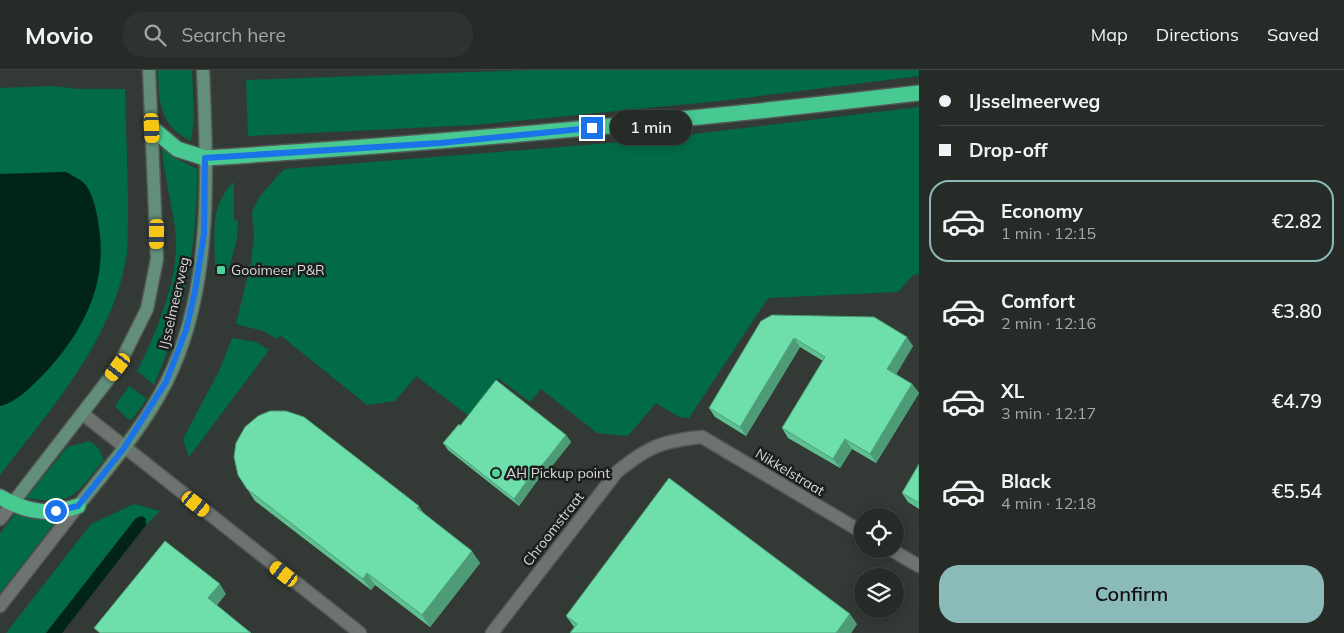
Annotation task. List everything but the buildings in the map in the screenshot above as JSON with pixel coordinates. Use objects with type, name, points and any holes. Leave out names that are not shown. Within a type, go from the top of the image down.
[{"type":"highway","points":[[152,128],[178,148],[205,158],[450,142],[762,112],[919,93]]},
{"type":"highway","points":[[6,501],[28,510],[46,512],[78,506]]},
{"type":"main road","name":"IJsselmeerweg","points":[[6,501],[83,414],[128,350],[147,309],[154,282],[157,234],[149,70]]},
{"type":"main road","name":"IJsselmeerweg","points":[[78,506],[124,448],[166,382],[186,330],[195,291],[204,234],[205,158],[202,70]]},
{"type":"street","points":[[83,414],[360,633]]},
{"type":"street","name":"Nikkelstraat","points":[[702,437],[854,527]]},
{"type":"street","name":"Chroomstraat","points":[[492,633],[617,472],[641,452],[672,440],[702,437]]},
{"type":"street","name":"IJsselmeerweg","points":[[0,519],[6,501]]},
{"type":"street","name":"IJsselmeerweg","points":[[0,606],[78,506]]},
{"type":"street","points":[[904,557],[919,566]]},
{"type":"green space","points":[[158,70],[192,70],[194,117],[191,141],[172,128],[163,112],[160,102]]},
{"type":"green space","points":[[530,70],[919,70],[919,76],[720,101],[474,125],[248,136],[246,80]]},
{"type":"green space","points":[[53,86],[79,89],[125,89],[128,199],[126,258],[117,293],[106,322],[92,349],[57,402],[0,475],[0,406],[3,406],[66,172],[0,174],[0,88]]},
{"type":"green space","points":[[919,107],[919,274],[913,275],[898,292],[768,298],[689,418],[679,417],[656,403],[628,436],[597,433],[541,389],[530,402],[498,378],[469,416],[416,376],[395,401],[367,405],[280,335],[277,339],[263,331],[236,324],[251,262],[254,235],[252,212],[259,197],[284,169],[635,141]]},
{"type":"green space","points":[[162,148],[175,158],[197,169],[197,197],[192,252],[181,306],[174,333],[154,385],[137,371],[164,307],[170,289],[176,255],[175,227]]},
{"type":"green space","points":[[234,182],[234,220],[238,221],[237,238],[229,269],[215,266],[214,232],[220,200]]},
{"type":"green space","points":[[232,338],[256,342],[269,350],[189,457],[183,439],[220,369]]},
{"type":"green space","points":[[129,386],[147,399],[132,419],[128,420],[115,406]]},
{"type":"green space","points":[[90,441],[99,449],[104,460],[79,490],[64,499],[42,500],[26,498],[67,447]]},
{"type":"green space","points":[[134,504],[160,511],[146,525],[146,519],[136,518],[46,633],[6,633],[91,524]]},
{"type":"green space","points":[[15,514],[38,520],[57,520],[0,593],[0,533]]},
{"type":"shaded area","points":[[66,172],[83,182],[90,192],[94,204],[101,249],[96,289],[80,326],[57,359],[23,394],[0,406],[0,174]]},
{"type":"shaded area","points":[[142,516],[146,519],[146,525],[62,633],[46,633],[136,518]]},
{"type":"place","name":"Gooimeer P&R","points":[[221,270]]},
{"type":"place","name":"AH Pickup point","points":[[496,473]]},
{"type":"route","points":[[56,511],[78,506],[124,448],[157,399],[176,360],[186,330],[195,291],[204,234],[206,200],[205,158],[267,152],[440,143],[592,128]]}]
